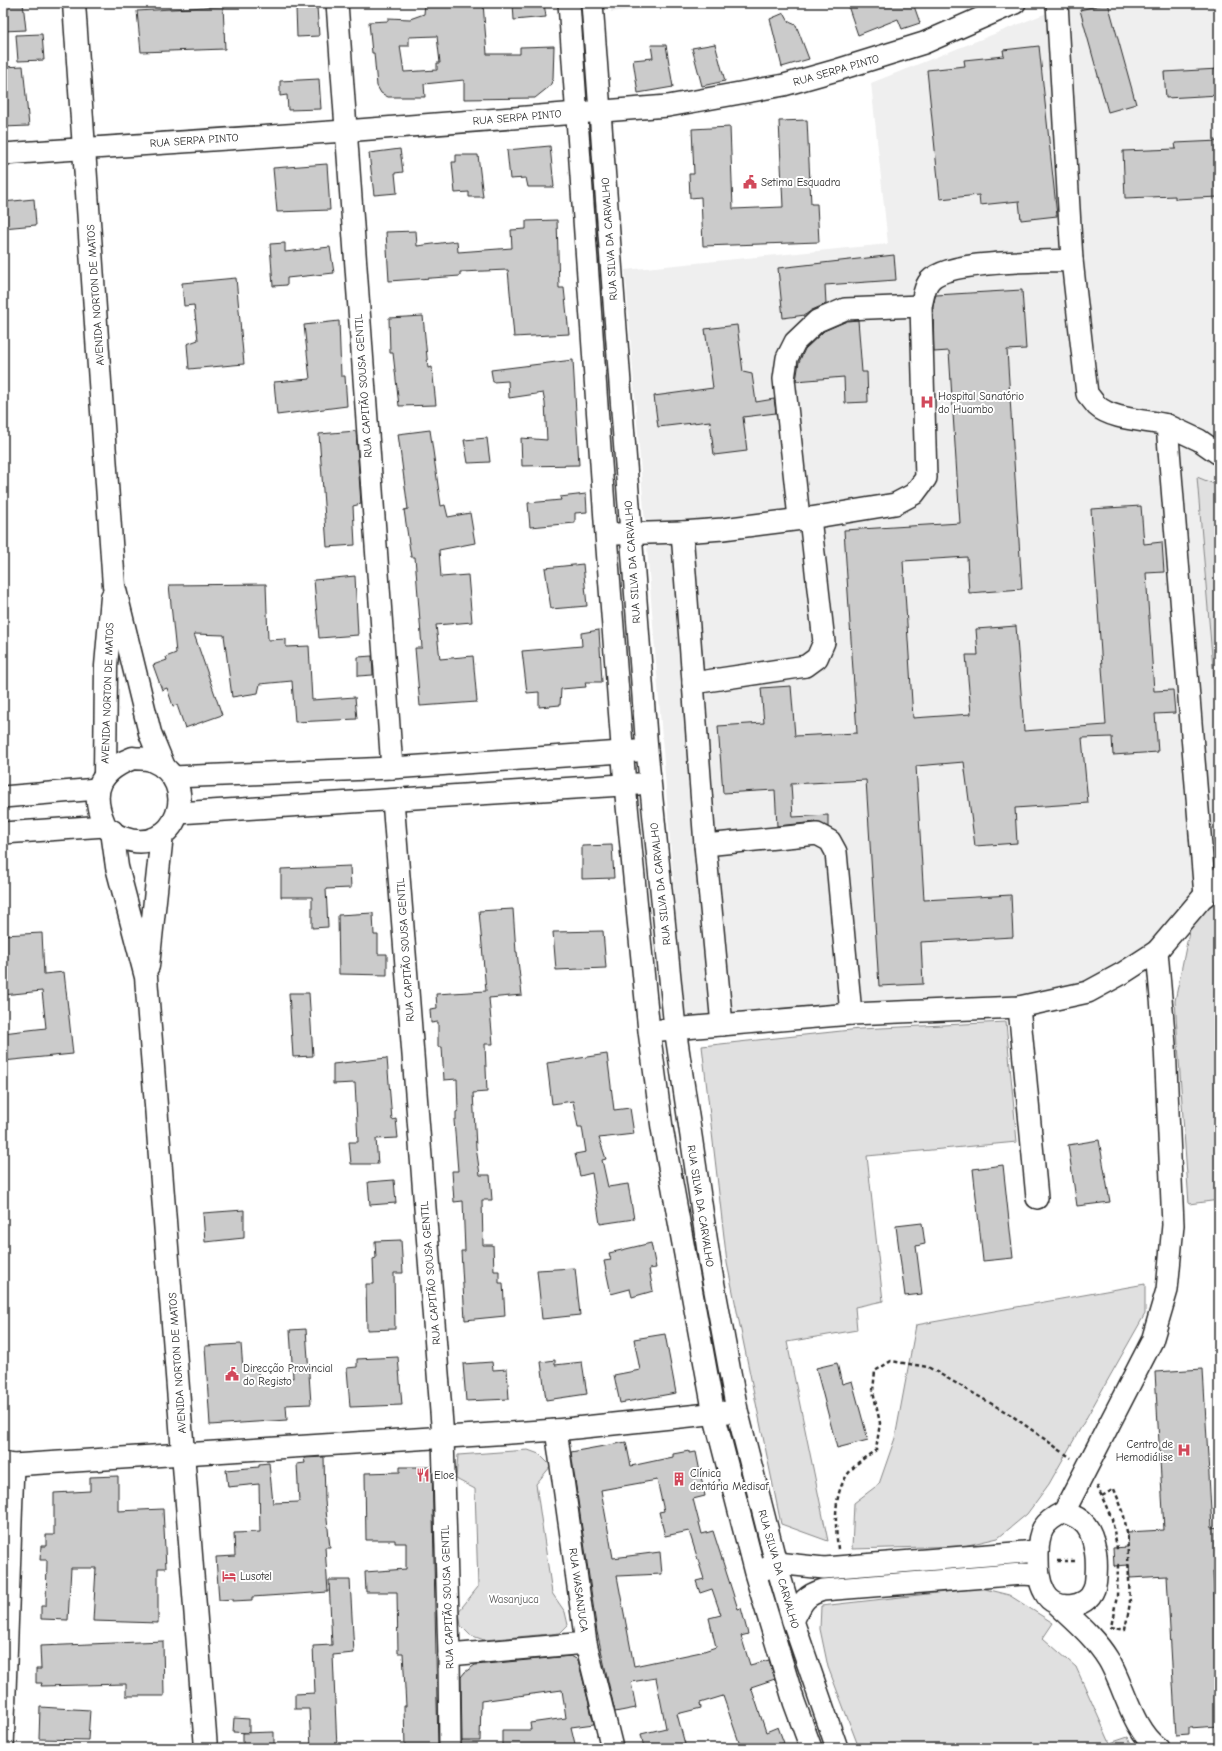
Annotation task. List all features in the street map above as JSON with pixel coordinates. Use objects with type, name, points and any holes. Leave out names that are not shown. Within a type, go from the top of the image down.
[{"type":"main road","name":"AVENIDA NORTON DE MATOS","points":[[74,3],[114,586],[150,733],[169,772]]},
{"type":"main road","name":"AVENIDA NORTON DE MATOS","points":[[101,782],[106,666],[114,586]]},
{"type":"main road","points":[[133,758],[150,760],[169,772],[178,789],[180,801],[178,813],[174,821],[162,834],[152,839],[131,841],[108,829],[98,806],[101,782],[117,764],[133,758]]},
{"type":"main road","name":"AVENIDA NORTON DE MATOS","points":[[108,829],[146,977],[206,1748]]},
{"type":"main road","name":"AVENIDA NORTON DE MATOS","points":[[146,977],[162,834]]},
{"type":"street","name":"RUA CAPITÃO SOUSA GENTIL","points":[[337,3],[344,131],[392,768]]},
{"type":"street","name":"RUA SILVA DA CARVALHO","points":[[569,3],[584,236],[625,785],[649,1031],[662,1128],[714,1414],[755,1573],[794,1702],[812,1748]]},
{"type":"street","name":"RUA SILVA DA CARVALHO","points":[[592,3],[647,750],[675,1028],[688,1125],[710,1264],[737,1410],[776,1563],[817,1693],[837,1748]]},
{"type":"street","name":"RUA SERPA PINTO","points":[[3,154],[85,147],[344,131],[668,106],[784,85],[837,70],[924,43],[1015,3]]},
{"type":"street","points":[[1057,3],[1072,260],[1087,394],[1098,407],[1114,415],[1167,425],[1199,440],[1219,454]]},
{"type":"street","points":[[584,236],[608,236]]},
{"type":"street","points":[[606,534],[682,532],[723,529],[895,504],[914,494],[926,478],[921,306],[928,282],[944,271],[972,266],[999,263],[1072,260]]},
{"type":"street","points":[[693,683],[806,666],[817,658],[824,642],[784,379],[787,358],[795,342],[817,321],[845,309],[921,306]]},
{"type":"street","points":[[597,405],[621,403]]},
{"type":"street","points":[[1167,425],[1205,896]]},
{"type":"street","points":[[682,532],[705,845],[722,1025]]},
{"type":"street","points":[[169,772],[392,768],[647,750]]},
{"type":"street","points":[[3,797],[101,782]]},
{"type":"street","points":[[178,813],[650,784]]},
{"type":"street","name":"RUA CAPITÃO SOUSA GENTIL","points":[[393,800],[443,1436],[450,1748]]},
{"type":"street","points":[[3,832],[108,829]]},
{"type":"street","points":[[705,845],[817,834],[830,841],[836,852],[851,1014]]},
{"type":"street","points":[[649,1031],[851,1014],[1019,1007],[1088,992],[1123,973],[1157,951],[1219,878]]},
{"type":"street","points":[[1157,951],[1164,1045],[1173,1225],[1167,1290],[1152,1341],[1064,1512],[1049,1519],[1039,1535],[1032,1563],[1045,1594],[1095,1640],[1108,1660],[1141,1729],[1149,1742],[1158,1748]]},
{"type":"street","points":[[1019,1007],[1037,1198]]},
{"type":"street","points":[[662,1128],[688,1125]]},
{"type":"street","points":[[687,1266],[710,1264]]},
{"type":"street","points":[[3,1748],[8,1464],[556,1430],[714,1414],[737,1410]]},
{"type":"street","name":"RUA WASANJUCA","points":[[556,1430],[586,1643],[612,1748]]},
{"type":"street","points":[[1058,1605],[1073,1606],[1084,1601],[1094,1589],[1107,1558],[1095,1549],[1089,1529],[1078,1517],[1064,1512]]},
{"type":"street","points":[[755,1573],[776,1563],[824,1568],[1032,1563]]},
{"type":"street","points":[[794,1621],[802,1601],[811,1594],[824,1590],[1032,1563]]},
{"type":"street","points":[[449,1655],[586,1643]]},
{"type":"street","points":[[794,1702],[817,1693]]},
{"type":"path","points":[[839,1567],[835,1521],[840,1490],[853,1467],[876,1450],[880,1423],[873,1391],[875,1371],[891,1361],[928,1368],[1011,1415],[1086,1469]]},
{"type":"path","points":[[1114,1489],[1123,1511],[1127,1532],[1130,1603],[1125,1630],[1111,1627],[1117,1596],[1118,1566],[1114,1566],[1107,1558],[1113,1548],[1117,1548],[1112,1519],[1102,1496],[1114,1489]]},
{"type":"path","points":[[1032,1563],[1107,1558]]},
{"type":"shaded area","points":[[611,3],[691,3],[611,12]]},
{"type":"shaded area","name":"Hospital Sanatório do Huambo","points":[[1067,3],[1219,3],[1219,878],[1157,951],[1088,992],[685,1028],[625,270],[888,244],[871,83],[1057,9]]},
{"type":"green space","points":[[1197,477],[1219,486],[1218,728]]},
{"type":"green space","points":[[1219,878],[1219,1200],[1189,1204],[1175,1001],[1189,932],[1205,896]]},
{"type":"green space","points":[[1006,1022],[1017,1142],[867,1156],[883,1301],[855,1307],[857,1330],[787,1342],[828,1541],[781,1524],[727,1263],[702,1046],[860,1029]]},
{"type":"green space","points":[[1145,1284],[1145,1314],[1049,1484],[1027,1514],[998,1538],[964,1546],[852,1549],[854,1503],[879,1484],[895,1438],[916,1325]]},
{"type":"green space","name":"Wasanjuca","points":[[528,1450],[539,1454],[551,1466],[536,1484],[552,1593],[565,1612],[568,1625],[560,1633],[484,1640],[470,1635],[461,1626],[459,1611],[478,1587],[475,1489],[456,1479],[458,1455]]},
{"type":"green space","points":[[981,1588],[1009,1595],[1053,1623],[1043,1638],[1076,1667],[1110,1743],[1128,1737],[1133,1748],[859,1748],[828,1667],[820,1629],[821,1606]]},
{"type":"building","points":[[3,3],[23,3],[26,30],[3,31]]},
{"type":"building","points":[[425,3],[483,3],[487,54],[520,54],[520,47],[554,46],[553,79],[550,86],[535,98],[464,99],[464,80],[424,84],[425,97],[388,97],[381,93],[377,86],[369,22],[388,21],[388,18],[410,19],[424,14]],"holes":[[[437,36],[440,63],[437,63],[437,70],[404,72],[400,46],[409,46],[409,37]]]},
{"type":"building","points":[[513,3],[544,3],[546,17],[514,20]]},
{"type":"building","points":[[847,3],[913,3],[920,23],[902,29],[898,19],[858,35]]},
{"type":"building","points":[[1108,3],[1136,104],[1108,112],[1080,10]]},
{"type":"building","points":[[223,6],[225,49],[141,52],[137,11]]},
{"type":"building","points":[[317,7],[319,36],[297,37],[296,8]]},
{"type":"building","points":[[784,13],[789,22],[796,25],[809,59],[782,67],[770,19]]},
{"type":"building","points":[[42,34],[44,60],[18,61],[16,35]]},
{"type":"building","points":[[715,44],[725,81],[702,86],[692,48]]},
{"type":"building","points":[[651,45],[666,45],[673,87],[638,93],[633,60],[653,58]]},
{"type":"building","points":[[1039,46],[1057,216],[1021,220],[1019,201],[980,205],[979,195],[940,199],[927,70],[965,66],[964,60],[1004,56],[1003,50]]},
{"type":"building","points":[[23,66],[29,126],[3,127],[3,101],[7,100],[3,67]]},
{"type":"building","points":[[1219,69],[1219,95],[1166,98],[1164,72]]},
{"type":"building","points":[[319,79],[321,109],[288,110],[287,95],[280,96],[280,81]]},
{"type":"building","points":[[807,120],[811,204],[817,204],[819,242],[703,246],[701,197],[690,198],[689,174],[694,174],[692,129],[730,127],[733,209],[783,207],[779,121]]},
{"type":"building","points":[[1219,141],[1219,197],[1175,199],[1175,196],[1125,198],[1123,151],[1176,149],[1175,143]]},
{"type":"building","points":[[550,146],[554,187],[528,187],[526,178],[510,179],[507,150]]},
{"type":"building","points":[[400,149],[403,172],[395,173],[397,193],[374,195],[369,153]]},
{"type":"building","points":[[456,155],[478,155],[483,197],[469,197],[469,192],[455,193],[452,162],[456,162]]},
{"type":"building","points":[[327,164],[330,210],[277,212],[273,168]]},
{"type":"building","points":[[34,199],[36,225],[3,228],[3,202]]},
{"type":"building","points":[[557,220],[559,288],[564,288],[569,334],[514,337],[508,270],[460,272],[460,276],[389,281],[386,232],[416,231],[417,246],[457,241],[458,252],[512,248],[511,230],[526,229],[526,221]]},
{"type":"building","points":[[285,243],[285,252],[330,247],[334,273],[287,278],[287,285],[273,286],[270,244]]},
{"type":"building","points":[[894,255],[896,280],[825,285],[826,304],[805,315],[783,318],[778,268]]},
{"type":"building","points":[[236,278],[244,364],[189,369],[187,344],[198,340],[194,305],[184,306],[182,283]]},
{"type":"building","points":[[1022,290],[1026,349],[1007,350],[1022,589],[969,593],[967,557],[903,561],[913,718],[971,714],[966,655],[978,655],[976,629],[1016,626],[1024,731],[1106,725],[1091,509],[1141,506],[1144,544],[1162,542],[1164,572],[1146,573],[1154,691],[1173,690],[1175,713],[1155,714],[1158,752],[1113,755],[1112,737],[1082,738],[1088,803],[1015,808],[1017,843],[975,846],[964,762],[916,766],[924,900],[1011,895],[1013,937],[921,942],[923,984],[879,986],[866,780],[791,784],[793,817],[828,815],[828,827],[816,822],[777,826],[775,790],[723,793],[718,726],[764,723],[761,688],[791,686],[795,736],[857,733],[844,530],[960,523],[949,351],[934,352],[933,307],[935,297],[936,295]]},
{"type":"building","points":[[423,316],[428,368],[432,367],[436,405],[399,406],[393,353],[390,353],[389,318]]},
{"type":"building","points":[[858,320],[862,372],[867,372],[868,402],[845,403],[844,377],[796,381],[799,362],[805,349],[824,331],[847,321]]},
{"type":"building","points":[[339,321],[341,376],[345,376],[347,406],[277,415],[274,382],[310,379],[304,325]]},
{"type":"building","points":[[737,325],[743,372],[752,374],[756,402],[774,399],[776,413],[743,417],[747,451],[714,455],[710,421],[658,427],[654,396],[713,388],[705,329]]},
{"type":"building","points":[[573,360],[579,465],[522,466],[521,438],[547,440],[543,393],[509,398],[508,381],[493,382],[491,370]]},
{"type":"building","points":[[430,430],[441,506],[445,505],[448,517],[470,513],[475,543],[439,550],[441,577],[468,575],[472,622],[436,625],[440,659],[473,656],[477,702],[420,706],[415,648],[422,648],[415,557],[411,557],[404,510],[408,509],[398,434]]},
{"type":"building","points":[[356,431],[361,504],[353,506],[355,545],[327,547],[319,434]]},
{"type":"building","points":[[487,438],[490,462],[468,463],[464,440]]},
{"type":"building","points":[[586,494],[587,512],[575,513],[575,523],[530,527],[528,503],[561,500],[560,497]]},
{"type":"building","points":[[583,564],[587,606],[551,609],[545,568]]},
{"type":"building","points":[[355,576],[358,635],[319,638],[314,580]]},
{"type":"building","points":[[266,584],[268,640],[286,639],[286,647],[309,646],[312,700],[355,697],[357,719],[295,722],[292,681],[260,684],[258,693],[232,697],[224,635],[194,634],[222,715],[185,728],[177,705],[173,706],[167,688],[162,690],[153,665],[167,660],[166,657],[176,653],[169,585]]},
{"type":"building","points":[[599,630],[602,682],[585,682],[586,687],[561,689],[560,705],[539,707],[539,692],[527,693],[522,651],[582,646],[581,633]]},
{"type":"building","points":[[372,656],[373,675],[358,676],[358,657]]},
{"type":"building","points":[[612,845],[614,878],[582,879],[582,846]]},
{"type":"building","points":[[350,866],[351,888],[326,889],[328,927],[312,928],[312,897],[281,897],[281,869]]},
{"type":"building","points":[[513,909],[516,952],[522,995],[489,998],[493,1044],[485,1044],[487,1092],[473,1093],[476,1147],[480,1175],[490,1175],[492,1200],[482,1200],[483,1245],[493,1245],[494,1271],[499,1271],[499,1283],[503,1283],[505,1316],[465,1320],[461,1251],[465,1251],[463,1201],[454,1202],[452,1171],[458,1171],[454,1120],[456,1120],[456,1112],[458,1111],[457,1079],[444,1080],[442,1047],[438,1047],[438,1022],[431,1023],[430,1009],[437,1008],[436,994],[486,991],[479,911]]},
{"type":"building","points":[[373,913],[374,935],[378,935],[378,954],[387,954],[387,975],[339,974],[338,915]]},
{"type":"building","points":[[603,931],[606,968],[556,970],[553,932]]},
{"type":"building","points":[[42,933],[44,974],[64,972],[73,1054],[3,1061],[3,1033],[46,1028],[42,991],[3,995],[3,935]]},
{"type":"building","points":[[289,993],[309,993],[313,1056],[293,1057]]},
{"type":"building","points":[[607,1054],[614,1110],[630,1108],[634,1134],[599,1138],[606,1159],[602,1160],[608,1187],[628,1184],[634,1219],[600,1224],[592,1173],[580,1176],[575,1154],[586,1152],[582,1127],[578,1127],[573,1101],[552,1104],[547,1063]]},
{"type":"building","points":[[387,1058],[392,1120],[396,1119],[398,1138],[376,1139],[378,1164],[351,1164],[349,1142],[358,1142],[355,1083],[333,1084],[333,1064]]},
{"type":"building","points":[[1099,1140],[1110,1202],[1077,1206],[1068,1145]]},
{"type":"building","points":[[1003,1165],[1013,1258],[983,1261],[973,1169]]},
{"type":"building","points":[[394,1180],[396,1203],[370,1205],[368,1182]]},
{"type":"building","points":[[244,1210],[244,1238],[205,1242],[203,1213]]},
{"type":"building","points":[[922,1223],[925,1244],[916,1246],[922,1294],[905,1296],[896,1226]]},
{"type":"building","points":[[401,1240],[403,1273],[394,1273],[395,1329],[367,1330],[366,1284],[374,1284],[373,1259],[376,1258],[375,1241]]},
{"type":"building","points":[[651,1243],[656,1268],[649,1269],[653,1291],[632,1297],[630,1289],[611,1294],[604,1261],[611,1260],[609,1253]]},
{"type":"building","points":[[575,1268],[580,1315],[542,1319],[537,1270]]},
{"type":"building","name":"Direcção Provincial do Registo","points":[[306,1329],[311,1404],[286,1405],[287,1420],[210,1425],[205,1346],[241,1344],[243,1369],[258,1368],[258,1380],[293,1378],[290,1330]]},
{"type":"building","points":[[665,1334],[676,1393],[620,1403],[614,1375],[640,1370],[634,1339]]},
{"type":"building","points":[[398,1357],[402,1405],[350,1407],[347,1368],[357,1367],[357,1359]]},
{"type":"building","points":[[555,1360],[555,1365],[582,1362],[587,1394],[546,1400],[541,1362]]},
{"type":"building","points":[[492,1362],[493,1370],[507,1369],[509,1399],[466,1401],[463,1364]]},
{"type":"building","points":[[837,1363],[842,1384],[852,1381],[868,1440],[837,1448],[816,1368]]},
{"type":"building","points":[[1203,1369],[1212,1528],[1219,1527],[1219,1572],[1213,1572],[1219,1678],[1219,1726],[1189,1728],[1189,1735],[1176,1736],[1167,1576],[1130,1578],[1129,1565],[1114,1566],[1113,1548],[1128,1547],[1127,1532],[1164,1530],[1155,1372]]},
{"type":"building","points":[[626,1442],[631,1466],[673,1457],[673,1454],[689,1451],[689,1453],[696,1452],[705,1496],[693,1499],[702,1534],[713,1531],[738,1609],[741,1608],[748,1634],[741,1636],[750,1665],[769,1660],[775,1679],[751,1687],[766,1732],[778,1727],[784,1743],[770,1748],[741,1748],[723,1696],[700,1703],[701,1708],[677,1714],[686,1748],[644,1748],[641,1734],[666,1728],[656,1678],[631,1682],[636,1708],[615,1712],[597,1632],[571,1452]],"holes":[[[657,1480],[664,1511],[659,1512],[665,1536],[689,1531],[704,1579],[696,1581],[700,1593],[712,1589],[721,1615],[709,1618],[716,1647],[701,1652],[634,1666],[617,1576],[662,1574],[660,1552],[613,1558],[601,1490]]]},
{"type":"building","points":[[324,1457],[325,1501],[330,1547],[325,1547],[328,1592],[252,1597],[252,1600],[219,1600],[216,1557],[235,1556],[234,1533],[260,1532],[259,1484],[228,1487],[226,1470],[259,1467],[259,1464],[269,1463],[273,1503],[299,1502],[297,1464],[305,1463],[304,1458]]},
{"type":"building","points":[[400,1467],[432,1467],[438,1748],[405,1748],[404,1706],[406,1706],[403,1653],[398,1653],[397,1592],[366,1592],[365,1572],[406,1569],[406,1543],[395,1543],[395,1540],[366,1540],[365,1473],[400,1472]]},
{"type":"building","points":[[118,1476],[118,1511],[163,1509],[166,1568],[158,1568],[158,1623],[93,1621],[96,1568],[71,1568],[68,1620],[41,1619],[41,1606],[46,1606],[47,1560],[40,1560],[41,1546],[46,1546],[46,1535],[54,1535],[54,1493],[90,1491],[90,1477]]},
{"type":"building","points":[[329,1580],[350,1580],[354,1653],[333,1655],[337,1748],[311,1748],[309,1709],[295,1709],[295,1694],[315,1693],[313,1646],[332,1645]]},
{"type":"building","points":[[163,1641],[164,1696],[126,1696],[126,1684],[41,1686],[42,1683],[36,1683],[36,1669],[41,1669],[40,1646]]},
{"type":"building","points":[[571,1656],[578,1660],[594,1724],[571,1727],[576,1748],[502,1748],[502,1730],[531,1730],[530,1723],[566,1718],[562,1690],[481,1701],[480,1741],[462,1741],[461,1677],[465,1672],[475,1665]]},
{"type":"building","points":[[40,1707],[90,1710],[88,1740],[39,1739]]},
{"type":"building","points":[[234,1718],[249,1719],[249,1733],[233,1732]]},
{"type":"building","points":[[274,1732],[274,1748],[243,1748],[243,1733]]},
{"type":"place","name":"Setima Esquadra","points":[[750,182]]},
{"type":"place","name":"Hospital Sanatório do Huambo","points":[[927,402]]},
{"type":"place","name":"Direcção Provincial do Registo","points":[[232,1374]]},
{"type":"place","name":"Centro de Hemodiálise","points":[[1184,1450]]},
{"type":"place","name":"Eloe","points":[[423,1475]]},
{"type":"place","name":"Clínica dentária Medisaf","points":[[679,1479]]},
{"type":"place","name":"Lusotel","points":[[229,1576]]}]
